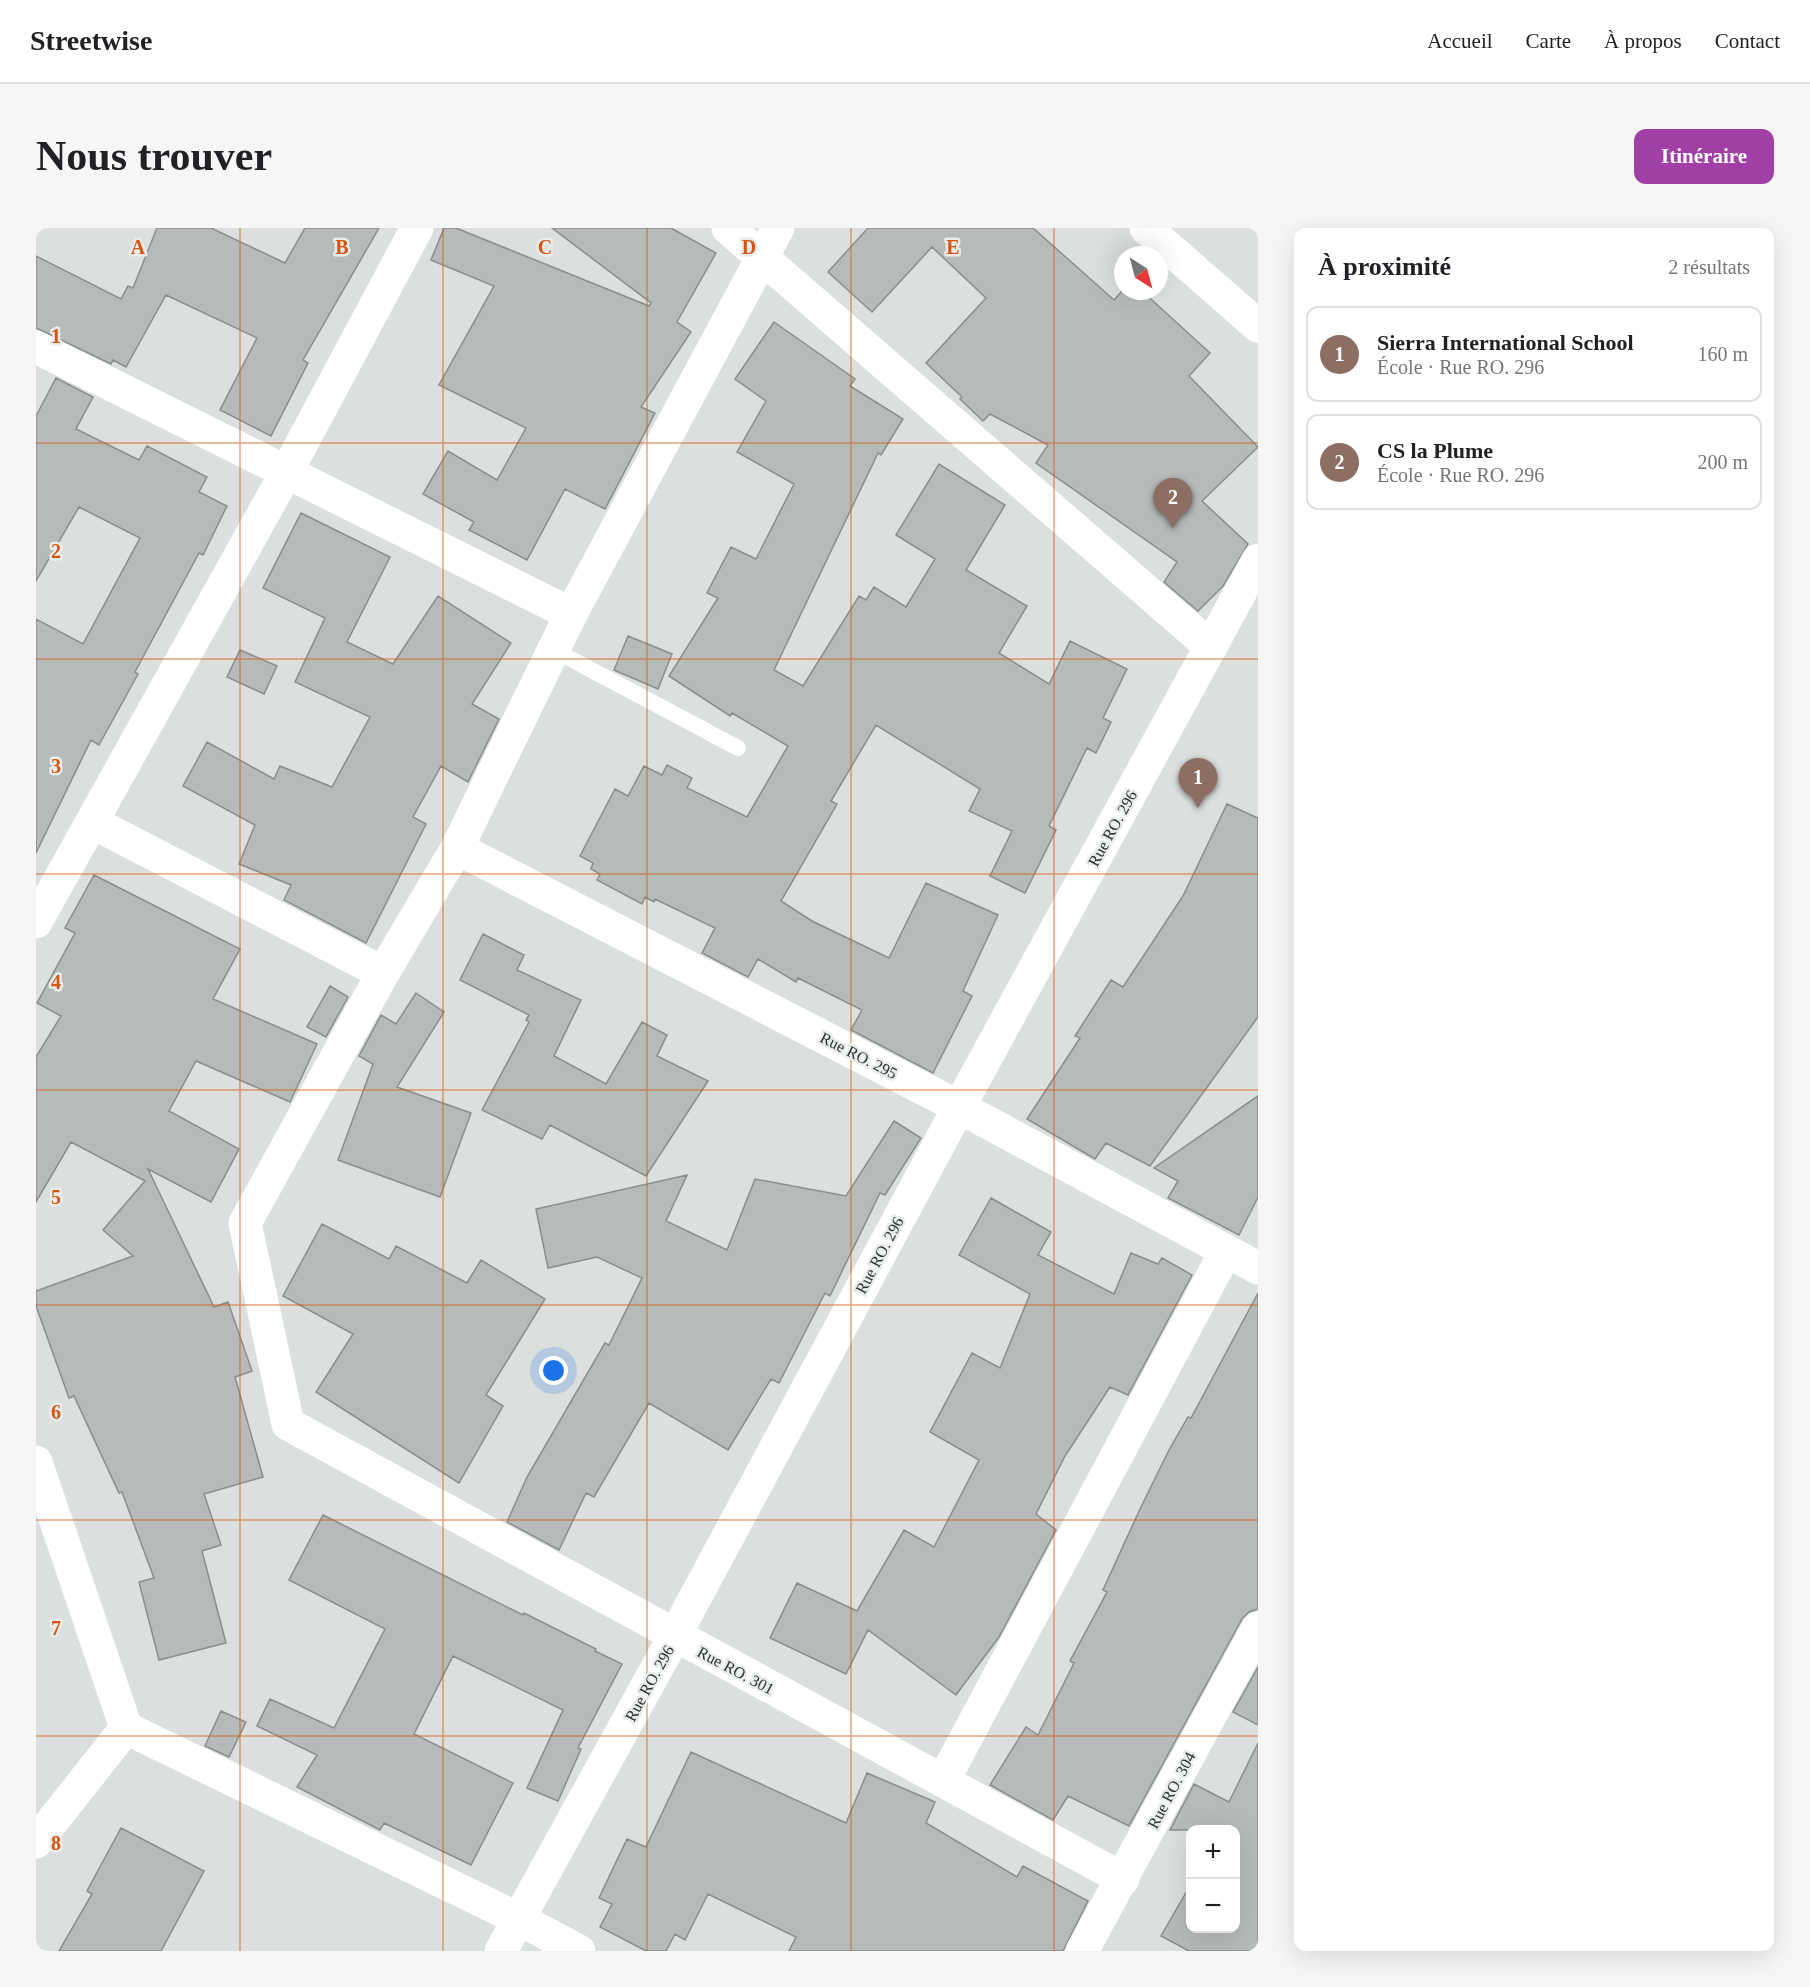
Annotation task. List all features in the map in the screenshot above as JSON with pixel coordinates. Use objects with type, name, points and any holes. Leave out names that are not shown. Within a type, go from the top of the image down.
[{"type":"street","points":[[36,922],[286,473],[417,228]]},
{"type":"street","points":[[728,228],[1211,647]]},
{"type":"street","points":[[92,822],[383,973],[457,848],[571,614],[778,228]]},
{"type":"street","points":[[1146,228],[1258,326]]},
{"type":"street","points":[[36,347],[571,614]]},
{"type":"street","name":"Rue RO. 296","points":[[501,1951],[674,1637],[959,1107],[1258,560]]},
{"type":"street","name":"Rue RO. 295","points":[[457,848],[959,1107],[1258,1268]]},
{"type":"street","name":"Rue RO. 301","points":[[383,973],[245,1223],[288,1424],[674,1637],[1123,1879]]},
{"type":"street","points":[[943,1781],[1226,1251]]},
{"type":"street","points":[[36,1462],[126,1728],[519,1919],[579,1951]]},
{"type":"street","name":"Rue RO. 304","points":[[1082,1951],[1258,1628]]},
{"type":"street","points":[[36,1842],[126,1728]]},
{"type":"lane","points":[[554,650],[738,748]]},
{"type":"building","points":[[157,228],[211,228],[285,263],[305,228],[379,228],[303,360],[308,363],[271,436],[220,410],[257,338],[166,295],[126,367],[113,360],[111,364],[36,328],[36,256],[121,299],[128,286],[133,288]]},
{"type":"building","points":[[444,228],[456,228],[649,306],[651,303],[552,228],[671,228],[716,253],[677,322],[691,332],[641,407],[655,413],[605,509],[565,489],[527,560],[469,530],[474,522],[423,494],[448,451],[497,480],[526,428],[439,385],[494,286],[431,260]]},
{"type":"building","points":[[868,228],[1033,228],[1114,300],[1152,300],[1210,353],[1189,376],[1258,447],[1202,501],[1248,544],[1223,586],[1198,611],[1164,582],[1177,562],[1036,463],[1048,445],[990,414],[983,421],[960,399],[962,397],[926,363],[986,298],[932,247],[872,312],[828,272]]},
{"type":"building","points":[[774,322],[855,379],[850,386],[903,419],[881,455],[878,453],[774,670],[803,686],[859,596],[866,600],[874,587],[906,607],[935,559],[896,535],[939,464],[1005,505],[966,570],[1027,606],[999,653],[1049,684],[1070,641],[1127,669],[1103,718],[1111,722],[1096,753],[1087,748],[1049,826],[1056,830],[1025,893],[990,876],[1012,831],[969,811],[980,789],[876,725],[831,801],[837,804],[781,901],[812,921],[889,958],[926,883],[998,915],[963,991],[972,996],[933,1073],[851,1030],[862,1010],[798,978],[796,982],[758,959],[748,977],[702,953],[715,928],[655,899],[654,902],[645,897],[642,904],[597,880],[600,874],[591,869],[593,863],[580,856],[615,789],[628,796],[644,766],[662,775],[667,765],[692,778],[687,788],[747,817],[788,746],[732,713],[730,716],[669,676],[718,598],[707,593],[731,547],[756,559],[794,484],[737,452],[766,401],[735,379]]},
{"type":"building","points":[[56,378],[93,397],[76,429],[139,460],[147,446],[207,477],[199,492],[227,506],[203,555],[199,553],[135,672],[138,674],[99,745],[91,740],[36,853],[36,619],[83,644],[140,538],[79,507],[36,581],[36,416]]},
{"type":"building","points":[[301,513],[390,557],[347,642],[393,664],[438,596],[511,643],[472,704],[499,719],[468,782],[441,766],[413,817],[426,824],[366,943],[284,900],[291,885],[239,864],[255,825],[183,786],[207,742],[274,779],[280,766],[332,787],[370,717],[295,682],[325,618],[263,588]]},
{"type":"building","points":[[628,636],[672,654],[658,689],[614,670]]},
{"type":"building","points":[[240,650],[277,666],[264,694],[227,677]]},
{"type":"building","points":[[1227,804],[1258,818],[1258,1017],[1150,1166],[1106,1143],[1095,1159],[1027,1119],[1080,1038],[1075,1036],[1111,980],[1123,987],[1183,896]]},
{"type":"building","points":[[94,875],[240,949],[213,999],[317,1044],[290,1102],[196,1061],[169,1111],[239,1149],[211,1202],[148,1169],[214,1307],[228,1302],[252,1371],[235,1377],[263,1477],[204,1494],[221,1545],[202,1551],[226,1643],[159,1660],[139,1582],[154,1578],[122,1492],[119,1493],[74,1396],[69,1398],[36,1306],[36,1291],[133,1256],[103,1230],[145,1181],[71,1142],[36,1202],[36,1057],[61,1016],[37,1003],[75,933],[65,928]]},
{"type":"building","points":[[483,934],[524,955],[517,970],[581,1000],[554,1056],[606,1084],[642,1022],[667,1035],[657,1056],[708,1081],[646,1176],[550,1125],[542,1139],[482,1110],[529,1022],[526,1020],[529,1015],[460,980]]},
{"type":"building","points":[[330,986],[348,997],[326,1037],[307,1027]]},
{"type":"building","points":[[416,993],[444,1012],[397,1087],[471,1113],[440,1197],[338,1160],[373,1064],[359,1056],[381,1015],[396,1024]]},
{"type":"building","points":[[1258,1096],[1258,1197],[1239,1235],[1168,1198],[1178,1181],[1154,1168]]},
{"type":"building","points":[[894,1121],[921,1138],[885,1195],[880,1193],[830,1296],[825,1293],[779,1383],[771,1379],[728,1450],[649,1403],[594,1497],[586,1493],[559,1550],[507,1522],[527,1477],[605,1343],[609,1345],[642,1278],[597,1257],[548,1268],[536,1209],[687,1175],[666,1221],[727,1250],[755,1179],[846,1196]]},
{"type":"building","points":[[991,1198],[1051,1232],[1038,1255],[1114,1294],[1131,1253],[1158,1264],[1162,1258],[1192,1275],[1128,1395],[1110,1387],[1065,1456],[1036,1514],[1056,1530],[999,1637],[956,1695],[868,1630],[846,1674],[770,1638],[797,1583],[857,1611],[904,1530],[934,1547],[979,1460],[930,1432],[972,1353],[1000,1368],[1030,1294],[959,1255]]},
{"type":"building","points":[[322,1224],[389,1259],[396,1246],[467,1283],[481,1260],[545,1299],[486,1395],[503,1406],[459,1483],[316,1392],[353,1334],[283,1296]]},
{"type":"building","points":[[1258,1293],[1258,1609],[1249,1612],[1242,1619],[1129,1826],[1068,1796],[1053,1820],[990,1785],[1026,1727],[1038,1735],[1074,1663],[1070,1661],[1107,1592],[1103,1590],[1169,1450],[1188,1417],[1191,1418]]},
{"type":"building","points":[[323,1515],[523,1615],[524,1613],[622,1664],[578,1748],[581,1749],[558,1801],[527,1788],[563,1710],[453,1656],[414,1734],[513,1783],[471,1865],[384,1823],[380,1830],[297,1787],[317,1755],[257,1726],[270,1699],[334,1728],[385,1629],[289,1580]]},
{"type":"building","points":[[1258,1667],[1258,1725],[1233,1712]]},
{"type":"building","points":[[221,1711],[246,1722],[229,1757],[205,1746]]},
{"type":"building","points":[[1258,1743],[1258,1951],[1189,1951],[1161,1936],[1186,1893],[1186,1933],[1240,1933],[1240,1825],[1186,1825],[1186,1830],[1170,1830],[1194,1784],[1229,1802]]},
{"type":"building","points":[[691,1752],[846,1823],[867,1773],[935,1802],[926,1823],[1017,1877],[1023,1866],[1088,1901],[1063,1951],[789,1951],[796,1937],[708,1894],[685,1940],[675,1934],[666,1951],[646,1951],[600,1927],[612,1904],[599,1898],[627,1839],[646,1847]]},
{"type":"building","points":[[121,1828],[204,1871],[161,1951],[59,1951],[92,1894],[87,1891]]},
{"type":"place","name":"CS la Plume","points":[[1173,528]]},
{"type":"place","name":"Sierra International School","points":[[1198,808]]}]
